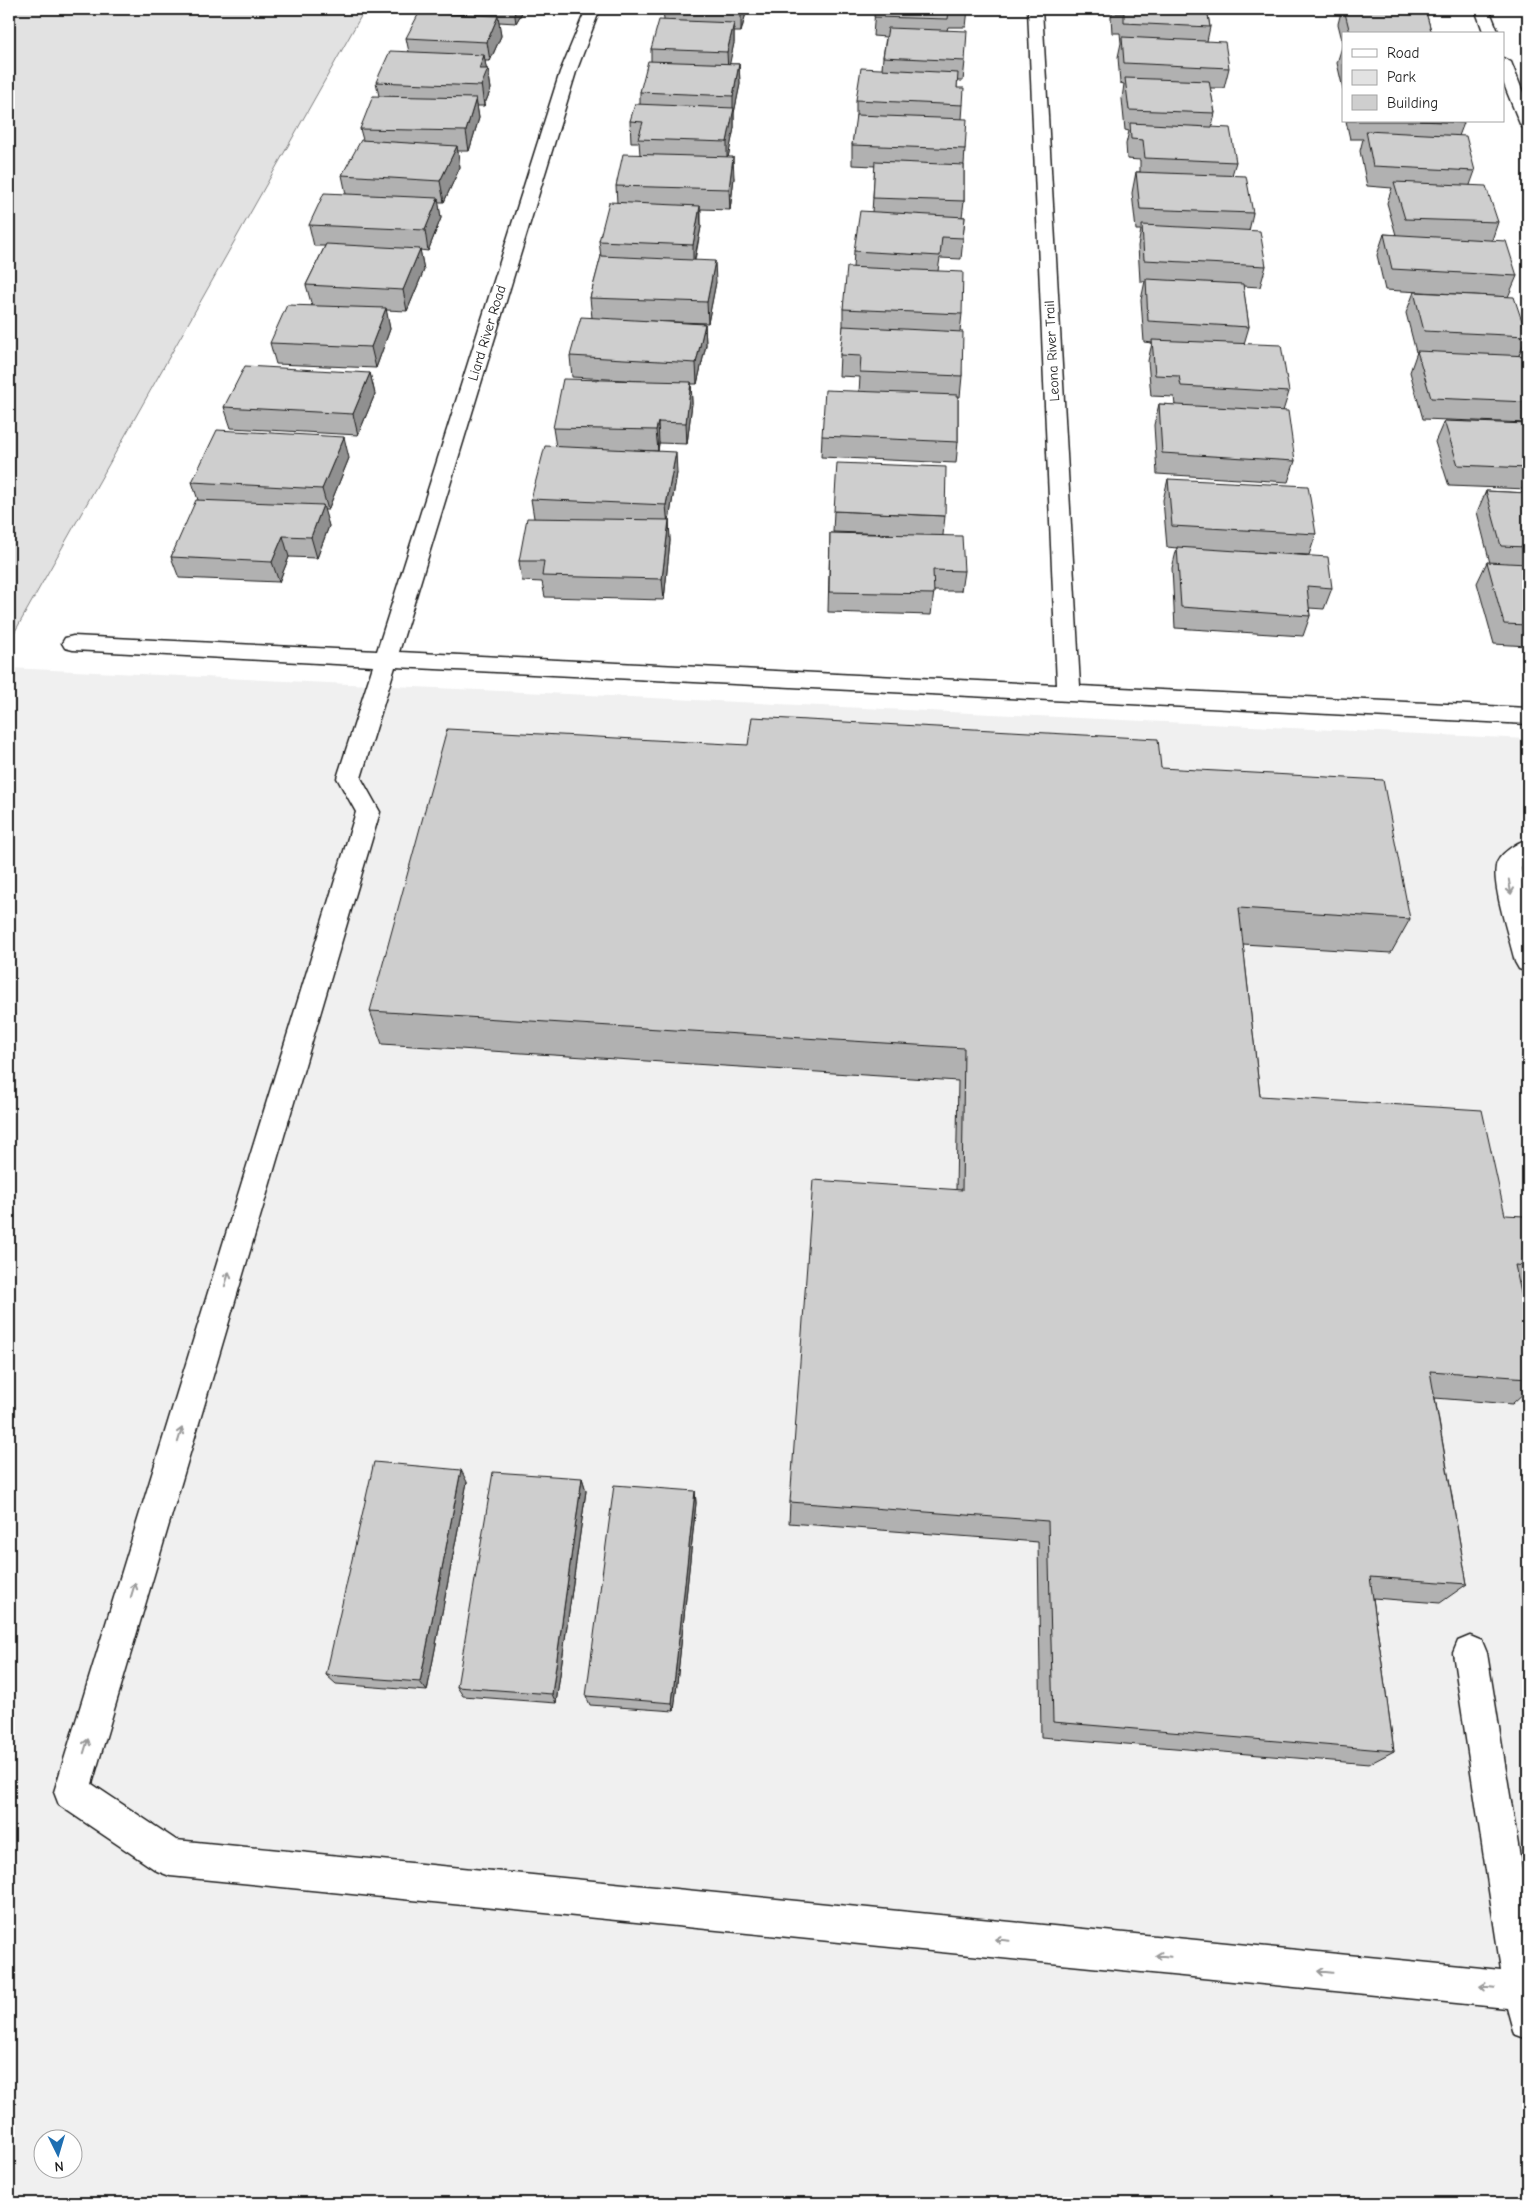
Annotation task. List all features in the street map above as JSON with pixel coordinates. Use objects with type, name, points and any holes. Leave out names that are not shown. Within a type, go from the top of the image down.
[{"type":"street","name":"Liard River Road","points":[[593,9],[568,72],[349,778],[368,812],[72,1792],[170,1858],[538,1895],[1526,2006]]},
{"type":"street","name":"Leona River Trail","points":[[1035,9],[1069,693]]},
{"type":"street","points":[[1482,9],[1491,32]]},
{"type":"street","points":[[1504,64],[1528,124]]},
{"type":"street","points":[[73,642],[1528,716]]},
{"type":"street","points":[[1528,848],[1508,865],[1510,888],[1528,962]]},
{"type":"street","points":[[1470,1653],[1526,2006]]},
{"type":"shaded area","points":[[9,668],[1528,739],[1528,2203],[9,2203]]},
{"type":"green space","points":[[9,9],[365,9],[9,642]]},
{"type":"building","points":[[669,9],[742,9],[741,12]]},
{"type":"building","points":[[875,9],[949,9],[948,19],[874,17]]},
{"type":"building","points":[[1115,9],[1207,9],[1210,27],[1124,23],[1124,13],[1116,13]]},
{"type":"building","points":[[1344,9],[1425,9],[1431,32],[1350,32]]},
{"type":"building","points":[[419,13],[498,16],[487,42],[406,38]]},
{"type":"building","points":[[659,20],[734,23],[727,52],[651,49]]},
{"type":"building","points":[[888,28],[967,31],[965,61],[883,57]]},
{"type":"building","points":[[1122,37],[1225,42],[1229,68],[1124,63]]},
{"type":"building","points":[[390,51],[484,55],[479,69],[488,69],[481,86],[376,82]]},
{"type":"building","points":[[648,61],[739,64],[733,96],[640,92]]},
{"type":"building","points":[[861,68],[958,73],[957,88],[964,88],[963,105],[856,100]]},
{"type":"building","points":[[1125,78],[1209,81],[1215,113],[1129,110]]},
{"type":"building","points":[[373,96],[476,98],[466,131],[360,129]]},
{"type":"building","points":[[635,104],[734,108],[727,142],[638,139],[643,122],[630,121]]},
{"type":"building","points":[[856,115],[967,119],[965,149],[852,145]]},
{"type":"building","points":[[1130,123],[1230,128],[1236,162],[1145,158],[1143,140],[1131,139]]},
{"type":"building","points":[[1366,131],[1466,136],[1475,171],[1373,166]]},
{"type":"building","points":[[361,140],[457,146],[440,181],[342,175]]},
{"type":"building","points":[[623,154],[733,157],[729,189],[616,186]]},
{"type":"building","points":[[875,161],[964,165],[964,201],[873,198]]},
{"type":"building","points":[[1136,172],[1246,176],[1253,213],[1140,209]]},
{"type":"building","points":[[1394,182],[1486,186],[1498,222],[1405,219]]},
{"type":"building","points":[[324,193],[438,198],[425,230],[309,225]]},
{"type":"building","points":[[609,202],[700,206],[693,245],[599,241]]},
{"type":"building","points":[[860,211],[965,217],[963,238],[942,237],[940,256],[854,251]]},
{"type":"building","points":[[1142,225],[1260,231],[1266,266],[1144,260]]},
{"type":"building","points":[[1384,234],[1506,241],[1517,276],[1392,269]]},
{"type":"building","points":[[326,244],[420,249],[403,290],[306,285]]},
{"type":"building","points":[[601,256],[715,261],[707,302],[590,298]]},
{"type":"building","points":[[847,267],[963,272],[962,314],[843,309]]},
{"type":"building","points":[[1146,279],[1243,284],[1249,327],[1148,321]]},
{"type":"building","points":[[1414,292],[1514,297],[1527,336],[1424,331]]},
{"type":"building","points":[[287,305],[386,308],[371,347],[270,343]]},
{"type":"building","points":[[581,317],[705,324],[696,363],[570,356]]},
{"type":"building","points":[[843,326],[963,332],[962,376],[860,372],[861,356],[840,355]]},
{"type":"building","points":[[1152,340],[1281,345],[1289,392],[1181,386],[1179,376],[1155,375]]},
{"type":"building","points":[[1417,351],[1528,356],[1528,402],[1431,398]]},
{"type":"building","points":[[245,366],[370,373],[353,414],[224,407]]},
{"type":"building","points":[[563,379],[691,382],[686,423],[658,422],[656,430],[553,428]]},
{"type":"building","points":[[825,390],[958,395],[958,442],[822,436]]},
{"type":"building","points":[[1159,404],[1288,411],[1295,461],[1162,453]]},
{"type":"building","points":[[1444,421],[1528,424],[1528,468],[1458,465]]},
{"type":"building","points":[[217,430],[344,437],[322,489],[192,482]]},
{"type":"building","points":[[545,446],[676,452],[666,505],[531,499]]},
{"type":"building","points":[[837,463],[946,467],[945,516],[834,511]]},
{"type":"building","points":[[1168,479],[1308,486],[1316,534],[1172,526]]},
{"type":"building","points":[[1486,491],[1528,493],[1528,547],[1501,546]]},
{"type":"building","points":[[196,500],[323,505],[311,537],[283,536],[272,562],[171,557]]},
{"type":"building","points":[[527,518],[669,520],[662,579],[542,576],[544,561],[519,561]]},
{"type":"building","points":[[830,533],[962,536],[964,571],[933,570],[934,594],[829,592]]},
{"type":"building","points":[[1177,547],[1328,557],[1332,588],[1307,586],[1310,616],[1181,607]]},
{"type":"building","points":[[1487,562],[1528,564],[1528,625],[1504,624]]},
{"type":"building","points":[[752,717],[1158,739],[1161,768],[1383,780],[1410,919],[1239,908],[1260,1096],[1482,1110],[1505,1215],[1524,1216],[1528,1237],[1528,1266],[1515,1265],[1528,1326],[1528,1378],[1430,1371],[1467,1584],[1370,1577],[1394,1751],[1053,1722],[1048,1521],[790,1502],[813,1180],[962,1190],[964,1048],[370,1011],[447,729],[748,745]]},
{"type":"building","points":[[374,1462],[461,1470],[420,1682],[326,1675]]},
{"type":"building","points":[[493,1472],[582,1478],[552,1694],[457,1687]]},
{"type":"building","points":[[614,1485],[695,1491],[672,1703],[586,1696]]}]
